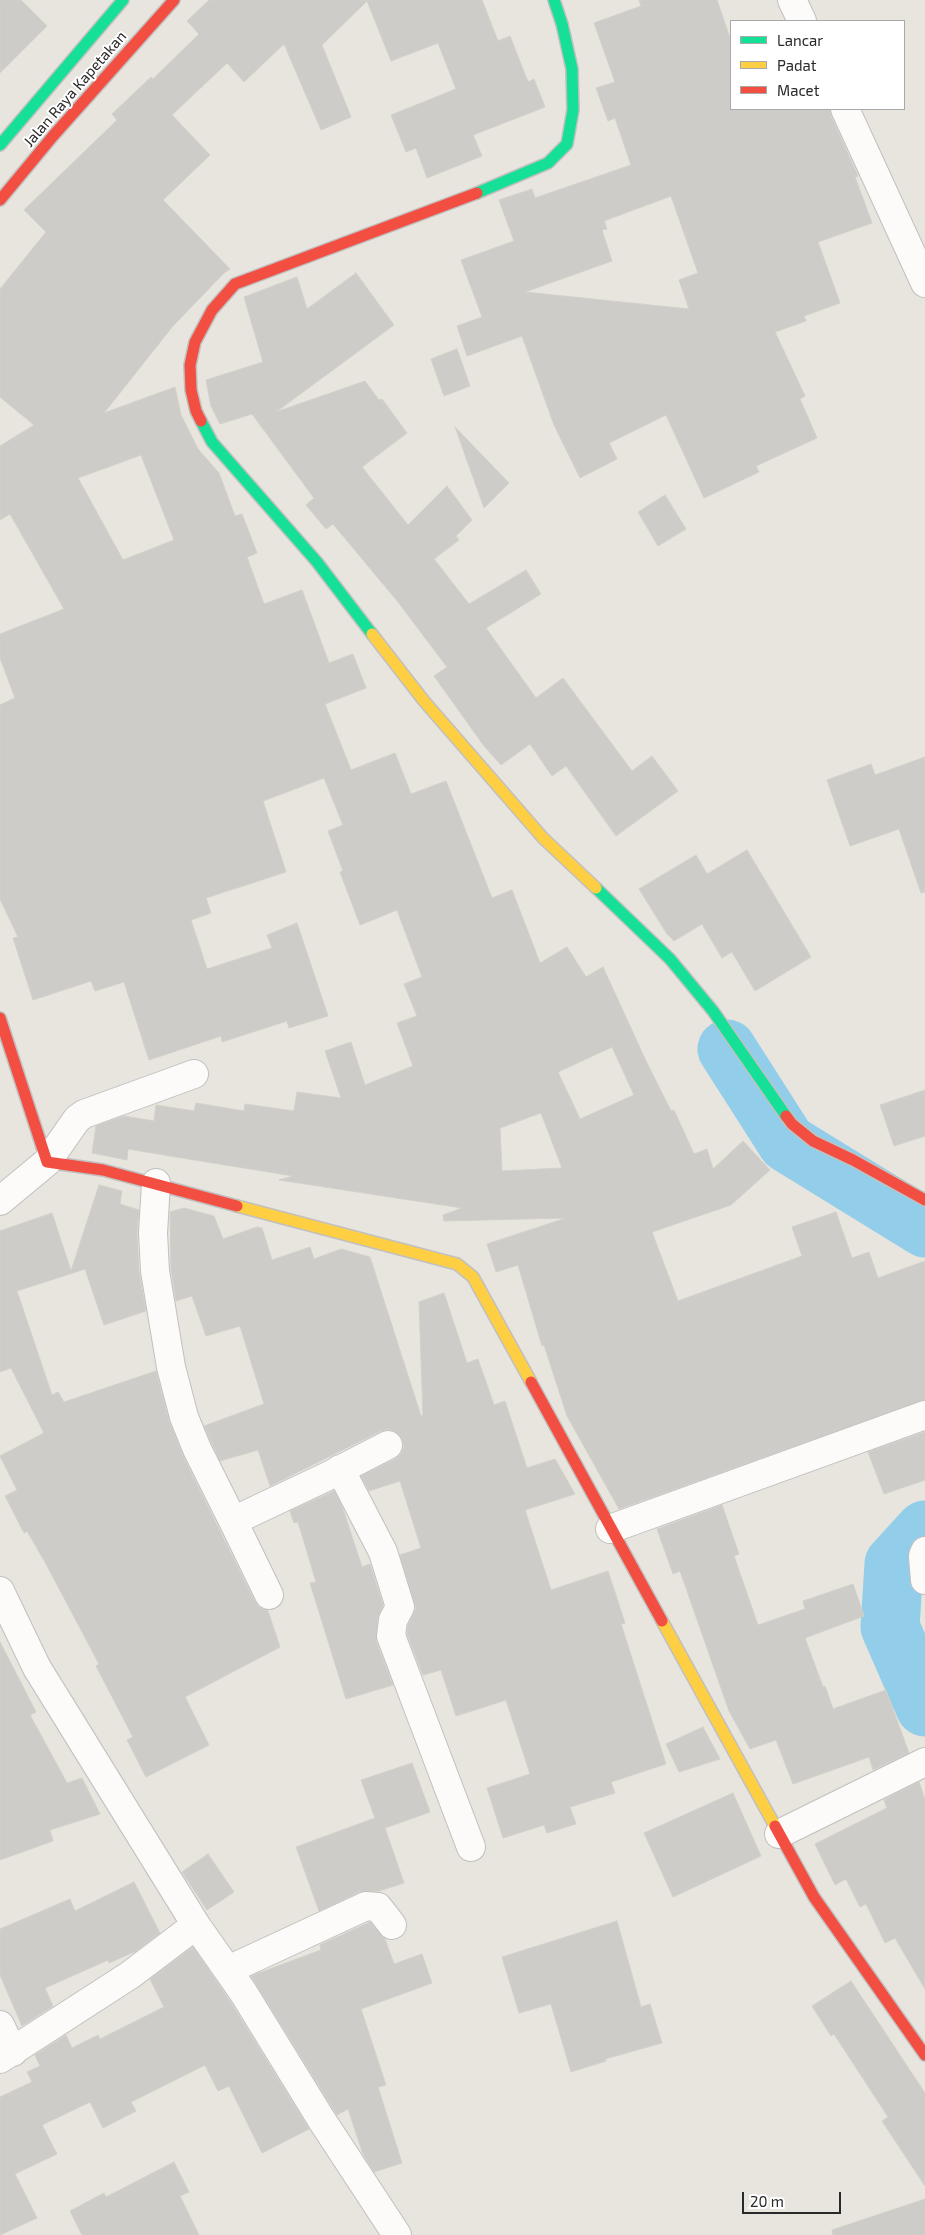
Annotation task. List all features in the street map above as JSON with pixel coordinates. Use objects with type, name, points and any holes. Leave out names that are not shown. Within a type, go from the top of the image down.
[{"type":"main road","name":"Jalan Raya Kapetakan","points":[[0,145],[123,0]]},
{"type":"main road","name":"Jalan Raya Kapetakan","points":[[0,200],[53,136],[174,0]]},
{"type":"main road","points":[[554,0],[562,24],[572,69],[573,110],[567,144],[548,163],[465,198],[235,284],[220,298],[195,342],[190,365],[191,390],[196,411],[212,442],[317,562],[424,701],[543,838],[670,959],[707,1003],[792,1124],[813,1141],[853,1160],[925,1200]]},
{"type":"main road","points":[[0,1018],[47,1162],[103,1170],[156,1183],[458,1264],[466,1269],[473,1277],[814,1897],[925,2055]]},
{"type":"street","points":[[792,0],[802,20]]},
{"type":"street","points":[[845,110],[925,284]]},
{"type":"street","points":[[0,1201],[47,1162],[77,1119],[84,1114],[194,1074]]},
{"type":"street","points":[[156,1183],[153,1233],[155,1271],[171,1367],[184,1417],[197,1449],[270,1595]]},
{"type":"street","points":[[610,1528],[925,1415]]},
{"type":"street","points":[[233,1521],[388,1444]]},
{"type":"street","points":[[340,1469],[383,1552],[400,1607],[393,1620],[391,1636],[471,1847]]},
{"type":"street","points":[[925,1551],[923,1556],[923,1572],[925,1580]]},
{"type":"street","points":[[0,1591],[37,1668],[196,1925],[228,1970],[321,2119],[397,2235]]},
{"type":"street","points":[[779,1834],[925,1762]]},
{"type":"street","points":[[228,1970],[366,1906],[378,1907],[392,1925]]},
{"type":"street","points":[[0,2025],[6,2056],[130,1976],[196,1925]]},
{"type":"building","points":[[0,0],[21,0],[47,26],[0,73]]},
{"type":"building","points":[[209,0],[482,0],[498,41],[510,36],[528,82],[534,79],[545,107],[473,135],[482,156],[427,178],[416,148],[406,152],[391,115],[456,89],[438,43],[391,61],[367,1],[322,45],[351,117],[321,130],[284,44],[244,82],[227,63],[172,115],[210,155],[163,200],[230,269],[173,326],[104,413],[175,387],[181,415],[198,449],[219,473],[235,516],[242,514],[257,553],[247,557],[264,604],[302,590],[329,663],[353,654],[366,688],[325,704],[351,770],[395,753],[411,794],[446,781],[492,898],[512,890],[540,963],[567,947],[586,977],[603,967],[646,1061],[671,1111],[674,1110],[694,1154],[707,1149],[713,1169],[743,1141],[770,1170],[731,1205],[652,1232],[678,1301],[802,1256],[792,1227],[836,1212],[852,1258],[869,1252],[878,1278],[925,1261],[925,1400],[619,1509],[567,1416],[544,1345],[542,1346],[518,1265],[496,1272],[487,1244],[566,1218],[444,1221],[443,1215],[462,1208],[279,1180],[293,1176],[128,1149],[127,1160],[92,1153],[96,1126],[124,1116],[154,1121],[156,1105],[194,1111],[196,1103],[244,1111],[245,1104],[294,1111],[297,1092],[341,1098],[325,1051],[351,1042],[365,1085],[413,1066],[397,1023],[417,1016],[404,984],[422,977],[397,910],[360,925],[340,872],[343,871],[328,831],[343,825],[324,778],[263,801],[286,872],[206,898],[211,913],[191,920],[207,969],[272,948],[267,935],[297,923],[328,1016],[289,1028],[287,1021],[222,1042],[221,1036],[149,1060],[124,982],[95,991],[91,981],[33,1000],[13,938],[18,937],[0,899],[0,705],[15,698],[0,658],[0,634],[64,609],[10,514],[0,520],[0,446],[34,425],[0,397],[0,289],[46,232],[24,210],[117,120],[112,114],[151,77],[153,79],[199,34],[187,21]],"holes":[[[141,455],[174,540],[123,560],[78,478]],[[612,1047],[634,1095],[580,1119],[558,1072]],[[541,1113],[562,1168],[502,1171],[500,1128]]]},
{"type":"building","points":[[639,0],[717,0],[730,38],[730,110],[830,110],[831,116],[858,176],[855,177],[872,223],[818,242],[840,303],[804,316],[806,321],[775,332],[805,396],[800,399],[817,438],[756,466],[759,472],[704,498],[666,415],[609,443],[617,459],[580,478],[554,425],[522,336],[467,356],[457,326],[482,317],[461,260],[514,241],[499,200],[532,189],[535,198],[631,165],[615,118],[608,121],[596,88],[615,82],[594,23],[641,6]],"holes":[[[671,196],[698,273],[679,280],[689,309],[525,292],[612,261],[602,230],[607,229],[604,221]]]},
{"type":"building","points":[[356,273],[394,325],[276,412],[365,381],[379,400],[382,399],[407,433],[362,467],[408,525],[447,486],[472,520],[456,536],[459,540],[434,559],[469,604],[526,570],[541,594],[486,628],[536,698],[563,678],[632,771],[652,756],[678,791],[616,836],[566,766],[552,776],[530,744],[501,765],[484,746],[434,676],[447,667],[398,602],[333,524],[326,529],[306,505],[314,498],[252,414],[220,424],[211,406],[206,380],[263,362],[244,297],[297,277],[307,309]]},
{"type":"building","points":[[457,349],[470,386],[444,396],[431,359]]},
{"type":"building","points":[[455,427],[509,483],[484,508]]},
{"type":"building","points":[[665,495],[686,529],[658,546],[638,512]]},
{"type":"building","points":[[925,757],[925,892],[921,893],[899,829],[850,846],[827,780],[871,764],[875,775]]},
{"type":"building","points":[[747,850],[811,957],[755,991],[732,952],[722,958],[702,924],[674,941],[667,934],[639,889],[696,855],[707,874]]},
{"type":"building","points":[[925,1090],[925,1136],[894,1146],[880,1105]]},
{"type":"building","points":[[99,1185],[122,1191],[120,1204],[139,1210],[137,1234],[139,1272],[146,1311],[104,1325],[85,1269],[17,1291],[52,1395],[58,1392],[64,1402],[156,1371],[169,1421],[183,1456],[255,1602],[260,1608],[268,1611],[280,1647],[185,1697],[209,1745],[146,1777],[127,1740],[133,1737],[96,1666],[99,1664],[46,1564],[27,1531],[24,1533],[5,1496],[17,1490],[0,1456],[44,1433],[11,1368],[0,1372],[0,1231],[52,1213],[71,1271]]},
{"type":"building","points":[[184,1208],[214,1216],[223,1239],[257,1227],[262,1228],[272,1260],[310,1247],[314,1259],[341,1249],[370,1257],[421,1416],[423,1415],[419,1302],[444,1293],[467,1363],[478,1359],[494,1405],[505,1401],[527,1468],[555,1459],[575,1494],[525,1510],[551,1590],[608,1571],[625,1623],[621,1624],[666,1764],[611,1782],[615,1793],[570,1807],[576,1824],[547,1833],[544,1825],[503,1838],[487,1788],[530,1774],[506,1700],[456,1716],[441,1670],[423,1675],[407,1634],[408,1625],[416,1608],[400,1555],[421,1548],[400,1481],[369,1491],[361,1476],[401,1454],[404,1446],[402,1438],[396,1432],[388,1429],[381,1431],[270,1486],[258,1450],[220,1461],[204,1426],[264,1404],[240,1326],[206,1336],[192,1296],[176,1301],[171,1269],[170,1212]]},
{"type":"building","points":[[925,1432],[925,1480],[884,1494],[868,1452]]},
{"type":"building","points":[[334,1491],[342,1506],[362,1567],[370,1564],[383,1605],[378,1618],[376,1641],[393,1685],[346,1699],[310,1583],[316,1582],[298,1522],[294,1523],[290,1511]]},
{"type":"building","points":[[722,1505],[739,1554],[734,1556],[758,1625],[805,1609],[803,1601],[853,1584],[864,1616],[805,1638],[833,1709],[886,1690],[909,1753],[873,1770],[869,1757],[793,1784],[776,1740],[750,1749],[729,1711],[680,1571],[673,1574],[657,1529]]},
{"type":"building","points":[[0,1642],[36,1712],[30,1715],[67,1783],[82,1778],[100,1814],[50,1830],[53,1841],[0,1860]]},
{"type":"building","points":[[703,1727],[720,1759],[679,1772],[666,1744]]},
{"type":"building","points":[[412,1763],[430,1812],[385,1828],[404,1883],[379,1891],[359,1892],[319,1911],[296,1847],[375,1818],[361,1780]]},
{"type":"building","points":[[919,1782],[925,1800],[925,1989],[895,1938],[885,1943],[866,1904],[860,1907],[846,1879],[835,1885],[815,1844],[887,1808],[884,1800]]},
{"type":"building","points":[[733,1793],[761,1856],[673,1897],[644,1833]]},
{"type":"building","points":[[208,1854],[234,1892],[207,1910],[182,1872]]},
{"type":"building","points":[[134,1882],[160,1933],[136,1951],[109,1963],[108,1960],[45,1988],[53,2006],[22,2026],[0,1975],[0,1929],[70,1899],[75,1911]]},
{"type":"building","points":[[617,1921],[641,2007],[650,2004],[662,2043],[605,2059],[606,2061],[571,2072],[551,2004],[519,2013],[502,1957]]},
{"type":"building","points":[[370,1922],[385,1939],[394,1964],[422,1954],[432,1983],[361,2009],[386,2085],[378,2087],[402,2163],[374,2172],[363,2154],[348,2109],[337,2115],[251,1976],[321,1950],[320,1945]]},
{"type":"building","points":[[193,1947],[230,2001],[309,2129],[262,2153],[229,2086],[218,2091],[205,2065],[131,2102],[136,2111],[103,2128],[90,2102],[42,2125],[57,2154],[15,2174],[37,2218],[0,2235],[0,2097],[32,2082],[27,2072],[40,2066],[35,2055],[66,2035],[72,2048],[98,2035],[100,2039],[164,2007],[150,1979]]},
{"type":"building","points":[[851,1981],[925,2093],[925,2186],[882,2121],[888,2117],[834,2034],[831,2036],[812,2006]]},
{"type":"building","points":[[174,2162],[189,2192],[180,2196],[199,2235],[82,2235],[70,2211],[104,2193],[106,2197]]},
{"type":"building","points":[[925,2199],[925,2235],[833,2235],[832,2230]]},
{"type":"waterway","points":[[727,1049],[787,1143],[925,1228]]},
{"type":"waterway","points":[[925,1530],[894,1564],[890,1627],[925,1707]]},
{"type":"traffic: fast","points":[[0,145],[123,0]]},
{"type":"traffic: fast","points":[[477,193],[548,163],[567,144],[573,110],[572,69],[562,24],[554,0]]},
{"type":"traffic: fast","points":[[201,421],[212,442],[317,562],[372,634]]},
{"type":"traffic: fast","points":[[596,888],[670,959],[713,1011],[786,1116]]},
{"type":"traffic: slow","points":[[372,634],[424,701],[543,838],[596,888]]},
{"type":"traffic: slow","points":[[237,1206],[457,1264],[473,1277],[531,1382]]},
{"type":"traffic: slow","points":[[662,1621],[775,1826]]},
{"type":"traffic: jam","points":[[0,200],[53,136],[174,0]]},
{"type":"traffic: jam","points":[[201,421],[196,411],[191,390],[190,365],[195,342],[212,310],[235,284],[477,193]]},
{"type":"traffic: jam","points":[[0,1018],[47,1162],[103,1170],[237,1206]]},
{"type":"traffic: jam","points":[[786,1116],[792,1124],[813,1141],[853,1160],[925,1200]]},
{"type":"traffic: jam","points":[[531,1382],[662,1621]]},
{"type":"traffic: jam","points":[[775,1826],[814,1897],[925,2055]]}]
